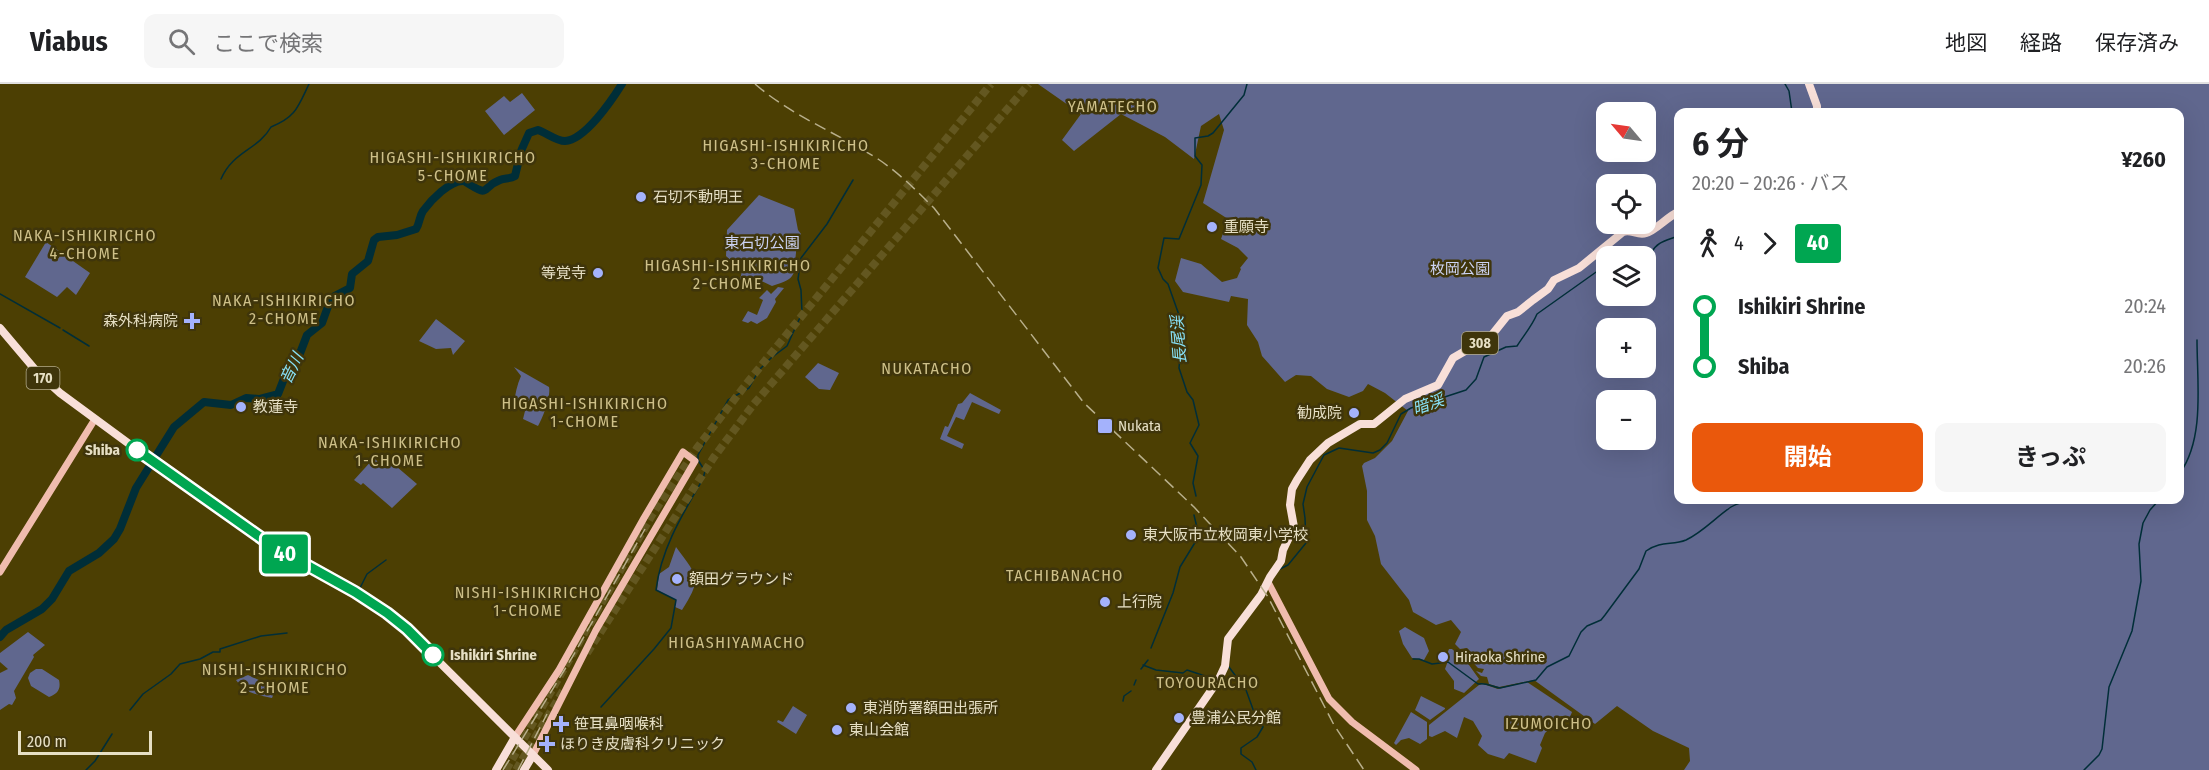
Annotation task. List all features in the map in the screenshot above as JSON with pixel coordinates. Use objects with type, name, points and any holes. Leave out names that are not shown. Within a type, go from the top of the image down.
[{"type":"highway","points":[[1809,84],[1817,108]]},
{"type":"highway","name":"308","points":[[1156,770],[1204,697],[1219,679],[1226,666],[1228,639],[1261,596],[1281,561],[1283,550],[1294,527],[1290,505],[1292,489],[1305,467],[1328,443],[1360,424],[1374,424],[1405,399],[1438,384],[1454,358],[1491,336],[1507,316],[1518,312],[1548,289],[1554,280],[1579,268],[1625,231],[1647,233],[1674,214]]},
{"type":"highway","name":"170","points":[[0,328],[38,373],[152,461],[274,547],[355,592],[407,629],[548,770]]},
{"type":"highway","points":[[496,770],[515,737]]},
{"type":"highway","points":[[524,770],[533,755]]},
{"type":"main road","points":[[0,572],[95,418]]},
{"type":"main road","points":[[515,737],[559,670],[683,453],[695,461],[596,630],[533,755]]},
{"type":"main road","points":[[644,518],[658,526]]},
{"type":"main road","points":[[1268,582],[1329,699],[1352,722],[1416,770]]},
{"type":"green space","name":"枚岡公園","points":[[1038,84],[2209,84],[2209,770],[1684,770],[1690,761],[1689,748],[1653,731],[1617,706],[1595,724],[1534,680],[1499,687],[1489,684],[1487,677],[1481,676],[1476,671],[1482,673],[1484,669],[1478,668],[1469,658],[1472,653],[1467,648],[1460,649],[1455,644],[1461,632],[1451,620],[1436,625],[1413,612],[1409,600],[1381,564],[1375,536],[1367,520],[1367,491],[1362,466],[1375,458],[1392,441],[1408,411],[1385,393],[1368,384],[1363,391],[1349,397],[1327,389],[1311,376],[1296,375],[1285,382],[1262,356],[1258,342],[1247,325],[1248,299],[1231,296],[1229,302],[1183,292],[1175,281],[1181,258],[1201,264],[1222,282],[1237,278],[1240,268],[1248,258],[1238,248],[1221,239],[1228,219],[1203,203],[1224,130],[1219,114],[1201,126],[1194,159],[1165,137],[1121,114],[1074,151],[1062,140],[1081,114]]},
{"type":"green space","points":[[522,93],[535,110],[504,135],[485,111],[504,96],[510,102]]},
{"type":"green space","name":"東石切公園","points":[[759,195],[794,209],[798,230],[801,234],[796,248],[793,275],[786,281],[772,286],[753,277],[748,288],[739,284],[742,271],[726,256],[727,230]]},
{"type":"green space","points":[[46,242],[90,273],[76,295],[67,287],[57,297],[25,277]]},
{"type":"green space","points":[[778,287],[784,288],[775,299],[776,302],[767,318],[757,324],[742,321],[748,311],[757,315],[763,300],[759,298],[767,290],[771,294]]},
{"type":"green space","points":[[436,319],[465,341],[453,355],[451,348],[436,349],[419,341]]},
{"type":"green space","points":[[818,363],[839,373],[830,390],[819,389],[805,377]]},
{"type":"green space","points":[[514,367],[549,387],[546,407],[538,426],[523,419],[525,411],[514,404],[521,376]]},
{"type":"green space","points":[[970,393],[1001,410],[999,414],[972,402],[964,420],[956,417],[947,436],[964,444],[962,449],[940,439],[958,404],[962,403]]},
{"type":"green space","points":[[374,458],[382,466],[390,461],[417,484],[392,508],[363,483],[361,485],[354,480]]},
{"type":"green space","name":"額田グラウンド","points":[[676,547],[689,564],[695,577],[693,590],[682,610],[675,607],[676,600],[657,590],[659,574],[669,567]]},
{"type":"green space","points":[[1405,627],[1424,638],[1429,651],[1424,660],[1412,658],[1403,644],[1399,631]]},
{"type":"green space","points":[[28,632],[45,645],[33,655],[34,657],[14,691],[16,698],[12,705],[9,704],[0,710],[0,673],[8,669],[0,662],[0,653]]},
{"type":"green space","points":[[1449,649],[1452,649],[1469,665],[1479,679],[1464,693],[1454,689],[1454,681],[1445,669]]},
{"type":"green space","points":[[36,669],[42,669],[59,680],[60,686],[55,694],[49,697],[31,686],[28,678],[30,673]]},
{"type":"green space","points":[[248,675],[276,688],[272,698],[247,691],[236,680]]},
{"type":"green space","points":[[1527,682],[1572,712],[1570,717],[1558,717],[1545,733],[1536,763],[1509,753],[1504,759],[1488,754],[1478,745],[1482,736],[1473,721],[1464,717],[1457,738],[1445,731],[1432,737],[1429,736],[1429,725],[1479,685],[1483,684],[1498,689]]},
{"type":"green space","points":[[1421,696],[1445,709],[1430,720],[1415,710]]},
{"type":"green space","points":[[793,706],[807,715],[796,734],[777,722],[778,720],[783,722]]},
{"type":"green space","points":[[1411,712],[1427,722],[1427,739],[1420,744],[1409,738],[1401,740],[1396,745],[1394,743]]},
{"type":"waterway","points":[[221,179],[232,162],[266,135],[271,127],[291,115],[299,105],[309,84]]},
{"type":"waterway","name":"音川","points":[[0,637],[6,630],[42,609],[52,599],[69,571],[99,553],[114,539],[136,488],[174,427],[204,402],[231,405],[246,398],[259,399],[278,394],[287,371],[299,356],[307,335],[322,323],[331,298],[350,288],[352,274],[368,261],[374,240],[378,237],[397,235],[416,229],[426,207],[453,184],[464,181],[482,191],[500,180],[515,176],[521,151],[529,133],[538,130],[562,141],[573,139],[589,127],[612,100],[622,84]]},
{"type":"waterway","name":"長尾渓","points":[[1196,496],[1193,483],[1198,456],[1190,443],[1199,425],[1193,400],[1187,392],[1179,368],[1181,345],[1178,329],[1179,315],[1168,284],[1158,268],[1164,238],[1179,239],[1201,185],[1202,165],[1195,156],[1195,138],[1213,133],[1244,95],[1247,84]]},
{"type":"waterway","name":"暗渓","points":[[1785,84],[1789,91],[1791,108]]},
{"type":"waterway","points":[[601,707],[671,628],[676,600],[656,590],[662,560],[680,519],[703,479],[705,471],[698,460],[698,455],[728,400],[749,388],[759,370],[787,346],[802,313],[798,279],[801,258],[827,224],[853,180]]},
{"type":"waterway","name":"暗渓","points":[[1656,247],[1674,237]]},
{"type":"waterway","name":"暗渓","points":[[1280,569],[1288,565],[1306,543],[1303,504],[1307,487],[1324,455],[1339,448],[1373,453],[1380,450],[1387,443],[1401,414],[1411,408],[1466,390],[1476,379],[1484,357],[1506,347],[1517,346],[1537,314],[1596,272]]},
{"type":"waterway","points":[[0,294],[60,328]]},
{"type":"waterway","points":[[63,330],[89,346]]},
{"type":"waterway","points":[[2184,466],[2193,443],[2198,409],[2197,340]]},
{"type":"waterway","points":[[1413,659],[1432,664],[1448,662],[1478,684],[1500,688],[1536,680],[1547,667],[1569,656],[1581,632],[1587,626],[1601,620],[1639,569],[1646,551],[1657,545],[1686,540],[1738,504]]},
{"type":"waterway","points":[[2084,770],[2102,749],[2109,687],[2132,631],[2141,581],[2139,544],[2143,523],[2155,504]]},
{"type":"waterway","name":"長尾渓","points":[[1151,648],[1173,593],[1180,567],[1199,536],[1194,515]]},
{"type":"waterway","points":[[359,590],[367,574],[386,560]]},
{"type":"waterway","points":[[130,710],[143,694],[171,674],[180,664],[200,659],[213,652],[220,652],[220,649],[261,636],[287,633]]},
{"type":"waterway","name":"長尾渓","points":[[1141,669],[1148,660]]},
{"type":"waterway","points":[[1143,665],[1156,670],[1183,673],[1187,670],[1208,677],[1212,681]]},
{"type":"waterway","name":"暗渓","points":[[1229,667],[1246,690],[1254,712],[1263,727],[1257,737],[1241,748],[1241,754],[1252,762],[1256,770]]},
{"type":"waterway","name":"長尾渓","points":[[1134,685],[1136,680]]},
{"type":"waterway","name":"長尾渓","points":[[1123,701],[1124,696],[1131,691]]},
{"type":"waterway","points":[[86,770],[95,761],[112,734]]},
{"type":"tunnel","points":[[506,770],[652,515],[697,448],[747,383],[991,84]]},
{"type":"tunnel","points":[[587,653],[714,457],[753,405],[1029,84]]},
{"type":"tunnel","points":[[516,770],[564,689]]},
{"type":"railway","points":[[755,84],[784,106],[878,159],[914,188],[934,208],[1084,403],[1194,507],[1241,557],[1268,597],[1334,725],[1364,770]]},
{"type":"railway","points":[[503,770],[573,656],[645,529]]},
{"type":"railway","points":[[518,770],[547,714]]},
{"type":"bus line","name":"40","points":[[137,450],[274,547],[355,592],[387,613],[433,655]]},
{"type":"place","name":"石切不動明王","points":[[641,197]]},
{"type":"place","name":"重願寺","points":[[1212,227]]},
{"type":"place","name":"等覚寺","points":[[598,273]]},
{"type":"place","name":"森外科病院","points":[[192,321]]},
{"type":"place","name":"教蓮寺","points":[[241,407]]},
{"type":"place","name":"勧成院","points":[[1354,413]]},
{"type":"place","name":"Nukata","points":[[1105,426]]},
{"type":"place","name":"Shiba","points":[[137,450]]},
{"type":"place","name":"東大阪市立枚岡東小学校","points":[[1131,535]]},
{"type":"place","name":"額田グラウンド","points":[[677,579]]},
{"type":"place","name":"上行院","points":[[1105,602]]},
{"type":"place","name":"Ishikiri Shrine","points":[[433,655]]},
{"type":"place","name":"Hiraoka Shrine","points":[[1443,657]]},
{"type":"place","name":"東消防署額田出張所","points":[[851,708]]},
{"type":"place","name":"豊浦公民分館","points":[[1179,718]]},
{"type":"place","name":"笹耳鼻咽喉科","points":[[561,724]]},
{"type":"place","name":"東山会館","points":[[837,730]]},
{"type":"place","name":"ほりき皮膚科クリニック","points":[[547,744]]},
{"type":"district","name":"YAMATECHO","points":[[1113,106]]},
{"type":"district","name":"HIGASHI-ISHIKIRICHO 3-CHOME","points":[[786,154]]},
{"type":"district","name":"HIGASHI-ISHIKIRICHO 5-CHOME","points":[[453,166]]},
{"type":"district","name":"NAKA-ISHIKIRICHO 4-CHOME","points":[[85,244]]},
{"type":"district","name":"HIGASHI-ISHIKIRICHO 2-CHOME","points":[[728,274]]},
{"type":"district","name":"NAKA-ISHIKIRICHO 2-CHOME","points":[[284,309]]},
{"type":"district","name":"NUKATACHO","points":[[927,368]]},
{"type":"district","name":"HIGASHI-ISHIKIRICHO 1-CHOME","points":[[585,412]]},
{"type":"district","name":"NAKA-ISHIKIRICHO 1-CHOME","points":[[390,451]]},
{"type":"district","name":"TACHIBANACHO","points":[[1065,575]]},
{"type":"district","name":"NISHI-ISHIKIRICHO 1-CHOME","points":[[528,601]]},
{"type":"district","name":"HIGASHIYAMACHO","points":[[737,642]]},
{"type":"district","name":"NISHI-ISHIKIRICHO 2-CHOME","points":[[275,678]]},
{"type":"district","name":"TOYOURACHO","points":[[1208,682]]},
{"type":"district","name":"IZUMOICHO","points":[[1549,723]]}]
